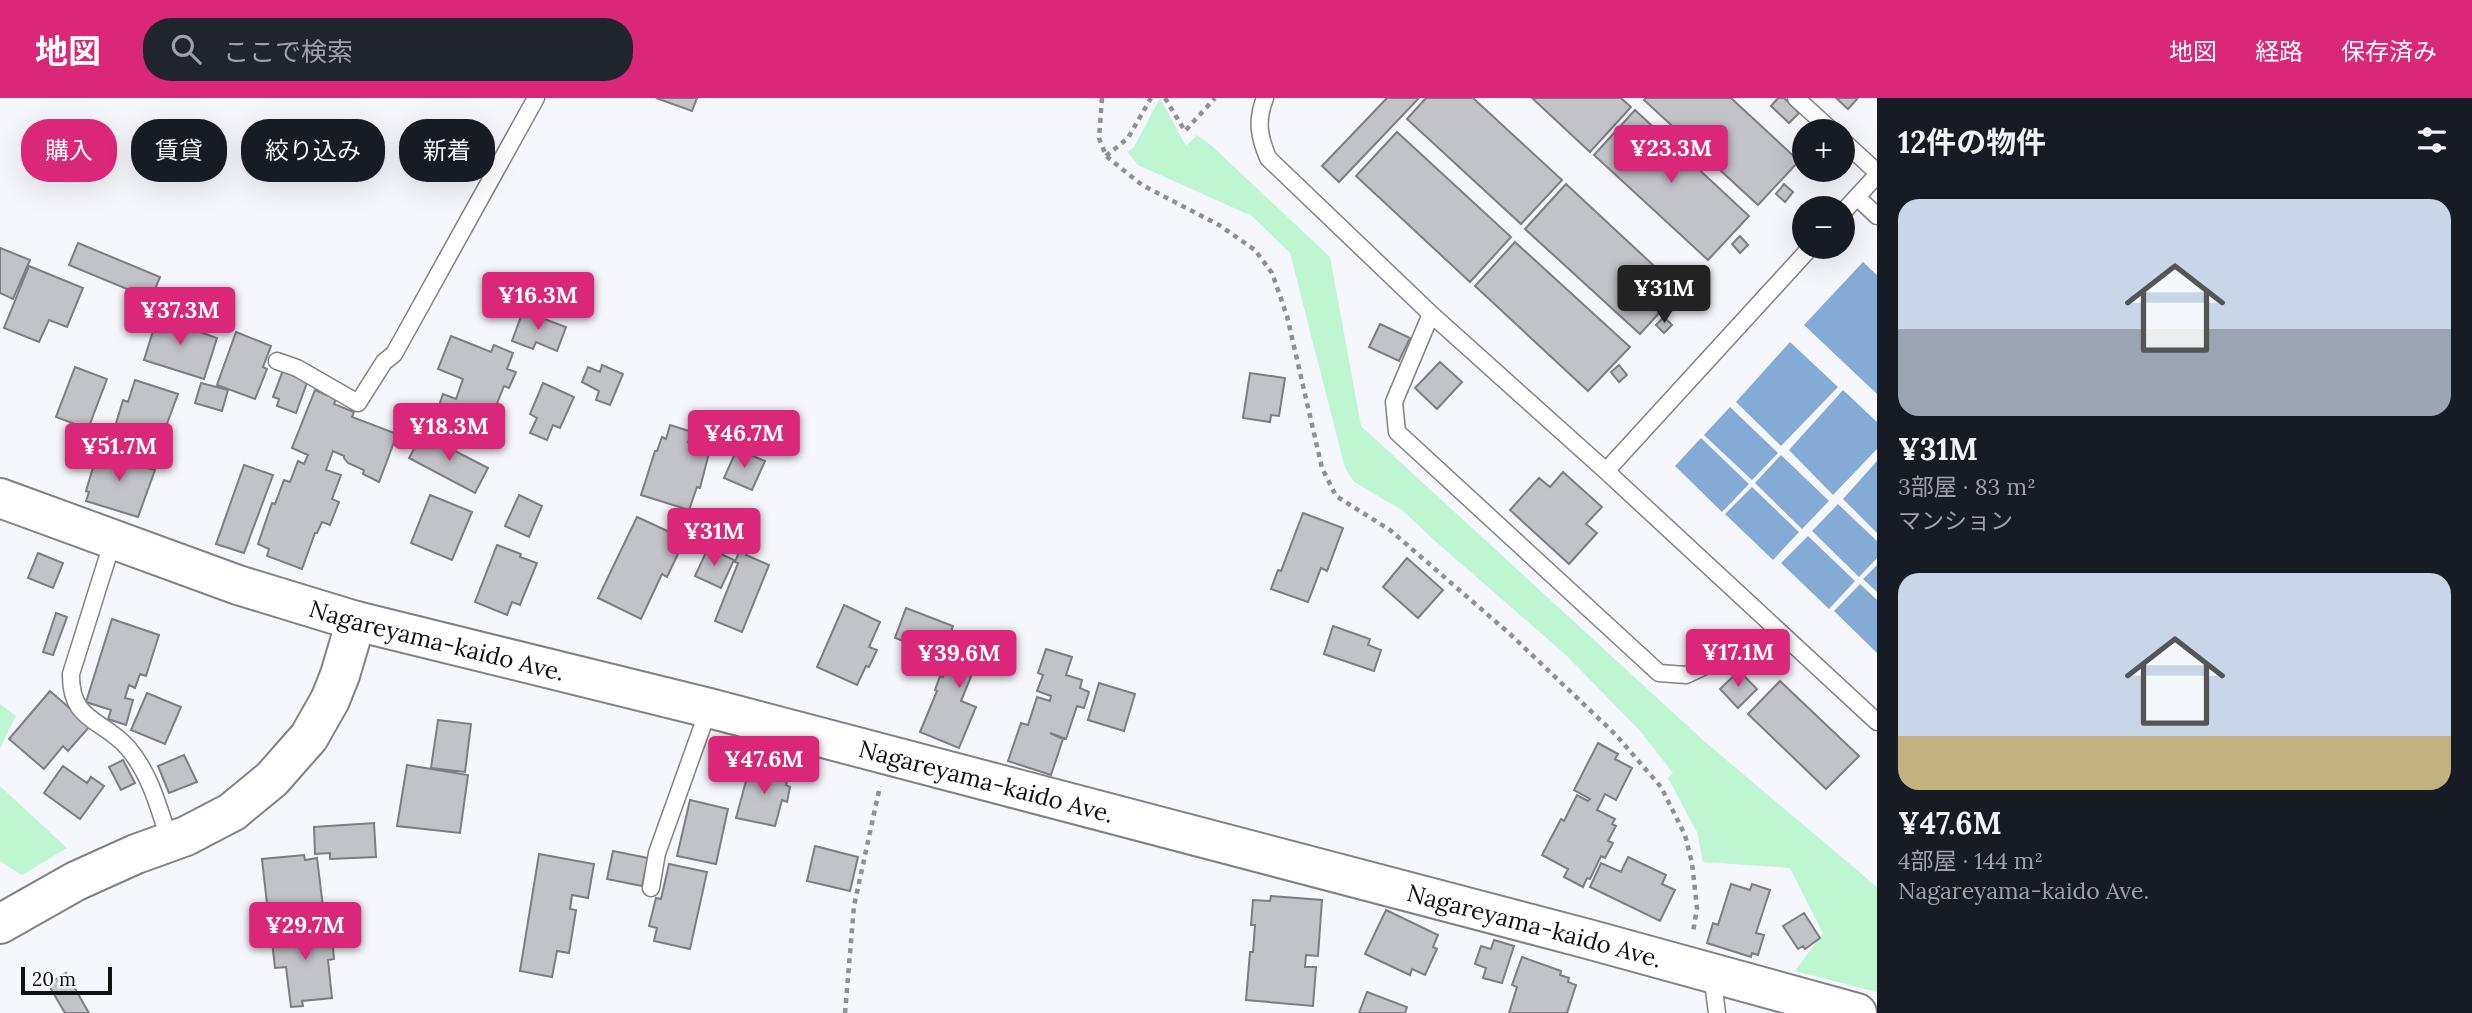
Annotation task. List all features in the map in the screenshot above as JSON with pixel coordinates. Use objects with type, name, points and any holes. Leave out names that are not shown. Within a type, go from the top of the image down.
[{"type":"main road","name":"Nagareyama-kaido Ave.","points":[[0,498],[238,585],[356,621],[709,708],[1857,1013]]},
{"type":"main road","points":[[0,924],[76,881],[170,842],[232,812],[272,779],[309,737],[330,700],[356,621]]},
{"type":"lane","points":[[277,362],[297,368],[358,403],[384,362],[394,354],[536,98]]},
{"type":"lane","points":[[1265,98],[1259,114],[1259,137],[1268,158],[1431,314],[1606,471],[1877,722]]},
{"type":"lane","points":[[1796,98],[1819,119]]},
{"type":"lane","points":[[1855,152],[1877,173],[1857,197],[1877,216]]},
{"type":"lane","points":[[1606,471],[1800,259]]},
{"type":"lane","points":[[1431,314],[1394,402],[1397,432],[1660,673],[1686,675],[1779,632]]},
{"type":"lane","points":[[113,540],[71,674],[71,692],[80,710],[127,747],[151,782],[170,842]]},
{"type":"lane","points":[[651,888],[657,853],[709,708]]},
{"type":"lane","points":[[1700,970],[1717,1013]]},
{"type":"path","points":[[1102,98],[1099,138],[1106,156],[1142,186],[1219,225],[1255,250],[1272,272],[1290,329],[1322,468],[1336,496],[1390,530],[1510,634],[1616,735],[1661,787],[1685,835],[1692,863],[1700,970]]},
{"type":"path","points":[[1106,156],[1128,138],[1151,98]]},
{"type":"path","points":[[1166,98],[1185,131],[1215,98]]},
{"type":"path","points":[[845,1013],[854,906],[887,755]]},
{"type":"green space","points":[[1160,98],[1186,146],[1197,135],[1212,146],[1330,257],[1361,426],[1704,741],[1877,887],[1877,992],[1795,971],[1823,933],[1790,868],[1703,862],[1697,832],[1668,778],[1673,773],[1641,732],[1566,655],[1402,510],[1354,482],[1345,468],[1290,253],[1250,214],[1138,165],[1127,152],[1134,147]]},
{"type":"green space","points":[[0,704],[16,716],[0,748]]},
{"type":"green space","points":[[0,786],[67,848],[22,875],[0,861]]},
{"type":"water","points":[[1863,262],[1877,275],[1877,394],[1804,325]]},
{"type":"water","points":[[1790,342],[1838,387],[1781,446],[1736,402]]},
{"type":"water","points":[[1843,390],[1877,422],[1877,449],[1833,495],[1789,450]]},
{"type":"water","points":[[1730,407],[1778,453],[1752,480],[1704,435]]},
{"type":"water","points":[[1701,438],[1749,484],[1722,512],[1675,466]]},
{"type":"water","points":[[1781,455],[1829,501],[1802,529],[1755,483]]},
{"type":"water","points":[[1877,461],[1877,533],[1843,499]]},
{"type":"water","points":[[1752,487],[1799,532],[1773,560],[1725,514]]},
{"type":"water","points":[[1838,504],[1877,541],[1877,558],[1859,577],[1812,531]]},
{"type":"water","points":[[1808,536],[1855,581],[1829,609],[1781,563]]},
{"type":"water","points":[[1877,565],[1877,592],[1863,579]]},
{"type":"water","points":[[1860,584],[1877,600],[1877,653],[1834,611]]},
{"type":"building","points":[[656,98],[697,98],[692,111]]},
{"type":"building","points":[[1387,98],[1419,98],[1339,182],[1322,166]]},
{"type":"building","points":[[1426,98],[1473,98],[1562,180],[1521,224],[1407,119]]},
{"type":"building","points":[[1532,98],[1621,98],[1631,107],[1590,152]]},
{"type":"building","points":[[1731,98],[1792,155],[1792,169],[1758,205],[1644,100]]},
{"type":"building","points":[[1778,98],[1784,98],[1799,113],[1789,123],[1771,106]]},
{"type":"building","points":[[1836,98],[1858,98],[1848,109]]},
{"type":"building","points":[[1635,110],[1749,216],[1708,260],[1594,155]]},
{"type":"building","points":[[1397,132],[1511,237],[1470,282],[1356,176]]},
{"type":"building","points":[[1566,184],[1680,290],[1640,334],[1525,229]]},
{"type":"building","points":[[1784,184],[1793,192],[1785,202],[1776,194]]},
{"type":"building","points":[[1740,236],[1748,245],[1740,253],[1732,244]]},
{"type":"building","points":[[1515,242],[1630,347],[1588,391],[1475,286]]},
{"type":"building","points":[[78,243],[160,277],[151,299],[69,265]]},
{"type":"building","points":[[0,248],[30,260],[13,299],[0,293]]},
{"type":"building","points":[[29,266],[83,288],[67,327],[49,320],[39,342],[4,328]]},
{"type":"building","points":[[523,311],[566,327],[557,351],[536,342],[533,349],[512,341]]},
{"type":"building","points":[[158,315],[202,329],[200,332],[217,338],[204,379],[144,360]]},
{"type":"building","points":[[1664,317],[1672,325],[1664,333],[1656,325]]},
{"type":"building","points":[[1380,324],[1410,338],[1399,361],[1369,347]]},
{"type":"building","points":[[236,332],[271,346],[263,367],[267,369],[255,399],[217,385]]},
{"type":"building","points":[[451,336],[491,352],[494,345],[513,353],[507,369],[516,372],[509,388],[504,386],[488,426],[483,424],[481,431],[435,417],[443,394],[456,399],[463,379],[438,369]]},
{"type":"building","points":[[1440,362],[1462,382],[1437,409],[1415,388]]},
{"type":"building","points":[[602,365],[623,374],[610,405],[596,400],[599,391],[582,382],[588,367],[600,372]]},
{"type":"building","points":[[1619,365],[1627,375],[1619,382],[1611,372]]},
{"type":"building","points":[[75,367],[107,379],[88,429],[56,417]]},
{"type":"building","points":[[283,370],[308,380],[296,413],[277,406],[279,399],[273,397]]},
{"type":"building","points":[[1250,373],[1285,378],[1279,416],[1271,415],[1270,422],[1243,418]]},
{"type":"building","points":[[135,380],[178,394],[158,448],[125,437],[127,434],[114,430],[123,400],[128,402]]},
{"type":"building","points":[[201,383],[228,390],[222,411],[195,403]]},
{"type":"building","points":[[543,383],[574,397],[560,428],[553,425],[547,440],[530,433],[537,418],[530,414]]},
{"type":"building","points":[[315,390],[336,399],[334,404],[354,412],[352,417],[397,434],[379,482],[363,474],[364,470],[348,463],[344,456],[333,451],[326,470],[341,475],[332,499],[339,502],[330,525],[322,522],[315,533],[302,569],[267,556],[269,549],[258,544],[272,503],[275,504],[284,480],[290,482],[298,461],[304,464],[308,455],[292,448]]},
{"type":"building","points":[[670,425],[692,432],[688,442],[710,449],[700,488],[697,487],[689,510],[641,495],[655,451],[662,437],[666,439]]},
{"type":"building","points":[[422,434],[488,468],[475,493],[409,458]]},
{"type":"building","points":[[99,447],[148,464],[147,468],[155,470],[138,517],[86,501],[89,492],[86,491]]},
{"type":"building","points":[[737,449],[765,461],[752,490],[724,478]]},
{"type":"building","points":[[244,465],[273,475],[244,553],[216,544]]},
{"type":"building","points":[[1563,472],[1602,507],[1586,524],[1597,533],[1569,564],[1510,510],[1539,478],[1550,487]]},
{"type":"building","points":[[430,495],[472,512],[452,560],[411,543]]},
{"type":"building","points":[[519,495],[542,506],[529,537],[505,526]]},
{"type":"building","points":[[1303,513],[1343,528],[1327,571],[1321,568],[1308,602],[1271,589],[1278,570],[1281,571]]},
{"type":"building","points":[[637,517],[685,539],[667,577],[662,574],[641,619],[598,598]]},
{"type":"building","points":[[497,545],[537,563],[520,605],[512,602],[507,615],[475,602]]},
{"type":"building","points":[[741,547],[748,550],[746,555],[769,565],[742,632],[715,621],[738,563],[735,562]]},
{"type":"building","points":[[708,548],[734,560],[721,588],[695,576]]},
{"type":"building","points":[[38,553],[63,563],[53,588],[28,578]]},
{"type":"building","points":[[1407,558],[1443,590],[1418,618],[1383,587]]},
{"type":"building","points":[[844,605],[880,622],[869,647],[877,650],[857,685],[817,667]]},
{"type":"building","points":[[906,608],[953,626],[942,655],[895,638]]},
{"type":"building","points":[[56,613],[67,617],[53,655],[43,652]]},
{"type":"building","points":[[112,619],[159,635],[146,676],[140,674],[135,688],[129,685],[125,698],[133,700],[126,725],[108,719],[111,710],[86,702]]},
{"type":"building","points":[[1333,626],[1370,639],[1368,645],[1381,650],[1374,671],[1324,654]]},
{"type":"building","points":[[978,634],[1005,642],[994,671],[976,664],[961,701],[976,707],[959,748],[920,732],[937,691],[935,690],[940,676],[943,677],[947,662],[950,663],[959,641],[974,645]]},
{"type":"building","points":[[1046,649],[1072,657],[1066,675],[1082,680],[1080,688],[1089,692],[1084,708],[1077,706],[1066,739],[1050,733],[1063,739],[1051,775],[1008,761],[1021,723],[1028,725],[1037,697],[1050,701],[1051,696],[1037,691],[1043,675],[1038,673]]},
{"type":"building","points":[[1739,671],[1757,689],[1738,708],[1720,689]]},
{"type":"building","points":[[1780,681],[1859,756],[1826,789],[1748,714]]},
{"type":"building","points":[[1099,683],[1135,694],[1124,731],[1088,720]]},
{"type":"building","points":[[50,691],[90,726],[68,751],[63,746],[44,769],[9,739]]},
{"type":"building","points":[[147,693],[181,707],[165,744],[131,730]]},
{"type":"building","points":[[438,720],[471,724],[465,772],[431,768]]},
{"type":"building","points":[[1598,743],[1618,754],[1615,759],[1632,768],[1616,800],[1605,794],[1597,810],[1615,819],[1612,824],[1616,826],[1608,841],[1613,843],[1605,858],[1601,856],[1583,887],[1564,877],[1568,869],[1542,855],[1577,795],[1588,801],[1590,799],[1574,790]]},
{"type":"building","points":[[184,755],[197,782],[169,793],[158,766]]},
{"type":"building","points":[[123,760],[135,783],[121,790],[109,767]]},
{"type":"building","points":[[407,765],[468,775],[460,833],[397,826]]},
{"type":"building","points":[[63,766],[87,783],[91,777],[104,786],[80,819],[44,793]]},
{"type":"building","points":[[750,766],[766,771],[767,767],[790,773],[786,785],[790,787],[787,802],[782,800],[775,826],[736,818]]},
{"type":"building","points":[[690,800],[728,809],[716,864],[677,856]]},
{"type":"building","points":[[374,823],[376,857],[330,859],[330,853],[315,854],[314,827]]},
{"type":"building","points":[[815,846],[858,857],[850,891],[807,881]]},
{"type":"building","points":[[613,851],[648,858],[642,886],[607,879]]},
{"type":"building","points":[[539,854],[594,864],[588,898],[572,895],[570,909],[576,910],[569,953],[557,951],[552,977],[520,971]]},
{"type":"building","points":[[304,855],[305,860],[317,858],[323,907],[268,913],[262,859]]},
{"type":"building","points":[[1628,857],[1666,875],[1662,884],[1675,890],[1660,921],[1590,887],[1601,863],[1621,872]]},
{"type":"building","points":[[669,864],[707,872],[690,949],[654,941],[657,928],[649,926],[656,898],[661,899]]},
{"type":"building","points":[[1731,884],[1750,890],[1752,884],[1770,890],[1756,933],[1764,935],[1758,955],[1752,953],[1751,957],[1707,943],[1713,923],[1718,925]]},
{"type":"building","points":[[1271,896],[1322,900],[1318,956],[1306,955],[1305,967],[1316,967],[1313,1006],[1246,1000],[1255,925],[1251,925],[1253,900],[1270,901]]},
{"type":"building","points":[[1386,910],[1438,935],[1433,947],[1437,949],[1425,975],[1412,969],[1410,975],[1365,954]]},
{"type":"building","points":[[1804,913],[1820,938],[1805,949],[1803,946],[1798,949],[1783,926]]},
{"type":"building","points":[[331,925],[334,959],[328,960],[332,998],[302,1001],[303,1006],[291,1007],[286,967],[275,968],[271,932]]},
{"type":"building","points":[[1494,940],[1514,946],[1502,983],[1483,978],[1486,968],[1475,964],[1481,946],[1491,949]]},
{"type":"building","points":[[1522,957],[1561,971],[1560,975],[1569,978],[1568,982],[1576,985],[1567,1013],[1509,1013],[1517,987],[1512,985]]},
{"type":"building","points":[[66,973],[89,1013],[65,1013],[48,984]]},
{"type":"building","points":[[1367,992],[1407,1007],[1405,1013],[1359,1013]]}]
